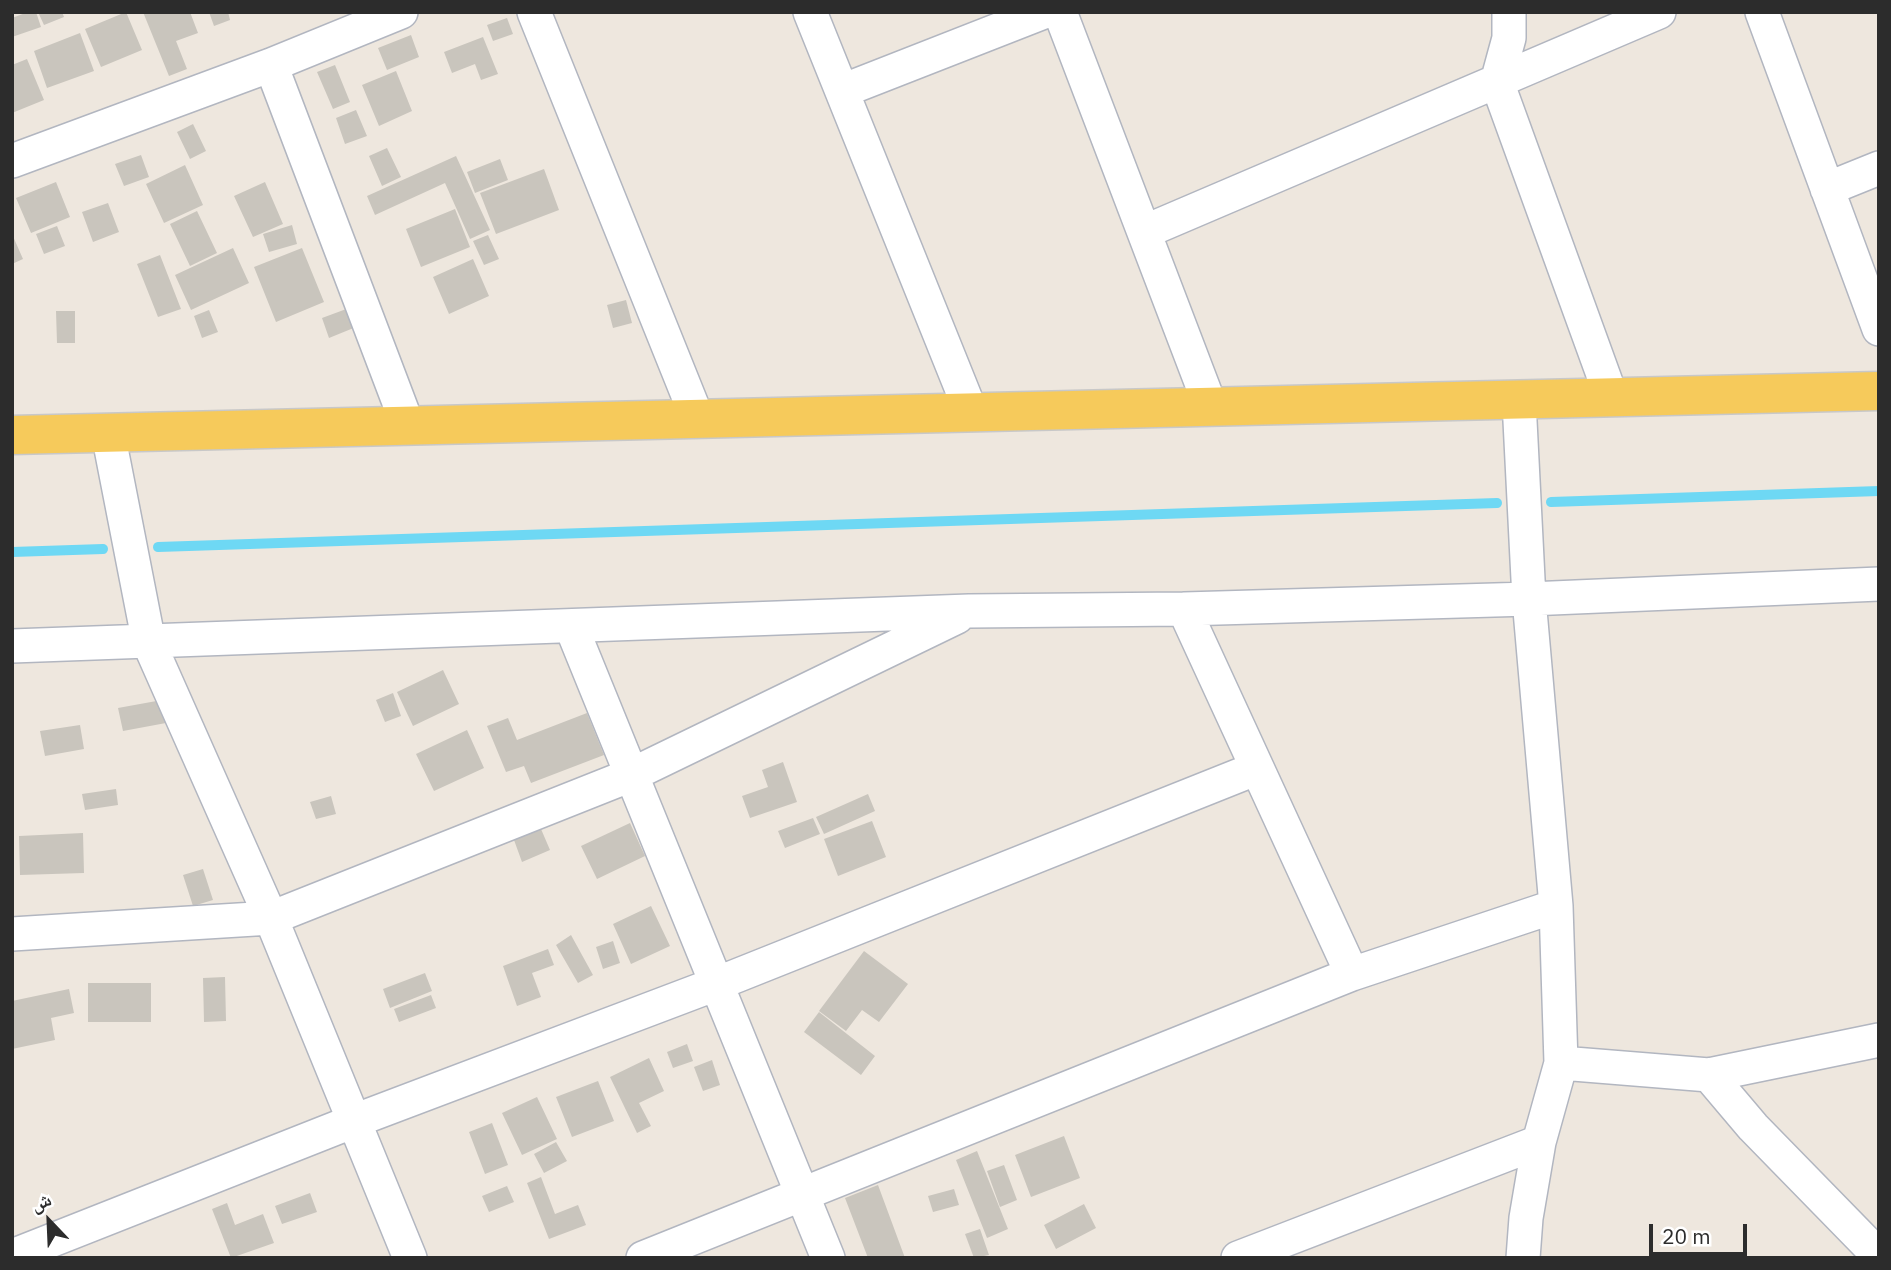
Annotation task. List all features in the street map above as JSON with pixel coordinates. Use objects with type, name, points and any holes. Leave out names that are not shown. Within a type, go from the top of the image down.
[{"type":"main road","points":[[12,435],[1879,391]]},
{"type":"street","points":[[12,161],[271,65],[401,12]]},
{"type":"street","points":[[534,12],[698,419]]},
{"type":"street","points":[[810,12],[971,412]]},
{"type":"street","points":[[842,92],[1044,12]]},
{"type":"street","points":[[1060,12],[1211,408]]},
{"type":"street","points":[[1509,12],[1509,38],[1497,82],[1612,399]]},
{"type":"street","points":[[1144,232],[1659,12]]},
{"type":"street","points":[[1762,12],[1879,329]]},
{"type":"street","points":[[271,65],[408,426]]},
{"type":"street","points":[[1827,189],[1879,169]]},
{"type":"street","points":[[1519,401],[1529,599],[1556,905],[1562,1063],[1539,1142],[1526,1218],[1523,1258]]},
{"type":"street","points":[[108,433],[149,643],[271,918],[410,1258]]},
{"type":"street","points":[[12,646],[969,611],[1184,609],[1529,599],[1879,584]]},
{"type":"street","points":[[1184,609],[1255,769],[1352,974]]},
{"type":"street","points":[[12,934],[271,918],[631,775],[969,611]]},
{"type":"street","points":[[571,626],[828,1258]]},
{"type":"street","points":[[12,1256],[354,1121],[716,984],[1255,769]]},
{"type":"street","points":[[643,1258],[802,1192],[1352,974],[1556,905]]},
{"type":"street","points":[[1562,1063],[1709,1075],[1879,1040]]},
{"type":"street","points":[[1709,1075],[1753,1128],[1879,1256]]},
{"type":"street","points":[[1238,1258],[1539,1142]]},
{"type":"building","points":[[36,12],[41,27],[12,37],[12,18]]},
{"type":"building","points":[[38,12],[62,12],[64,17],[44,25]]},
{"type":"building","points":[[126,12],[142,50],[101,67],[85,29]]},
{"type":"building","points":[[143,12],[190,12],[198,33],[176,41],[187,69],[169,76]]},
{"type":"building","points":[[209,12],[228,12],[230,20],[214,26]]},
{"type":"building","points":[[507,18],[513,34],[493,41],[487,25]]},
{"type":"building","points":[[80,33],[94,71],[47,88],[34,51]]},
{"type":"building","points":[[411,35],[419,57],[387,70],[378,48]]},
{"type":"building","points":[[483,37],[498,74],[481,80],[475,64],[452,73],[444,52]]},
{"type":"building","points":[[27,59],[44,100],[12,113],[12,65]]},
{"type":"building","points":[[335,65],[350,102],[333,109],[317,72]]},
{"type":"building","points":[[396,71],[412,111],[379,126],[362,85]]},
{"type":"building","points":[[356,110],[367,136],[345,144],[336,118]]},
{"type":"building","points":[[193,124],[206,151],[190,159],[177,132]]},
{"type":"building","points":[[387,148],[401,177],[382,186],[369,156]]},
{"type":"building","points":[[141,155],[149,177],[124,186],[115,164]]},
{"type":"building","points":[[456,156],[490,230],[470,239],[445,183],[375,215],[367,196]]},
{"type":"building","points":[[500,159],[508,180],[475,193],[467,172]]},
{"type":"building","points":[[185,165],[203,205],[164,223],[146,184]]},
{"type":"building","points":[[544,169],[559,210],[496,234],[480,193]]},
{"type":"building","points":[[56,182],[70,217],[31,233],[16,198]]},
{"type":"building","points":[[265,182],[283,224],[253,237],[234,196]]},
{"type":"building","points":[[108,203],[119,232],[93,242],[82,212]]},
{"type":"building","points":[[455,209],[470,247],[421,267],[406,229]]},
{"type":"building","points":[[197,211],[217,253],[190,266],[170,224]]},
{"type":"building","points":[[292,225],[297,244],[269,252],[263,234]]},
{"type":"building","points":[[57,226],[65,246],[44,254],[36,234]]},
{"type":"building","points":[[12,234],[23,259],[12,264]]},
{"type":"building","points":[[488,235],[499,259],[484,265],[473,241]]},
{"type":"building","points":[[233,248],[249,283],[191,310],[175,275]]},
{"type":"building","points":[[302,248],[324,302],[276,322],[254,267]]},
{"type":"building","points":[[160,255],[181,309],[158,317],[137,264]]},
{"type":"building","points":[[473,259],[489,296],[449,314],[433,277]]},
{"type":"building","points":[[626,300],[632,323],[613,328],[607,305]]},
{"type":"building","points":[[349,308],[356,327],[329,338],[322,318]]},
{"type":"building","points":[[209,310],[218,332],[202,338],[194,316]]},
{"type":"building","points":[[56,311],[75,311],[75,343],[57,343]]},
{"type":"building","points":[[443,670],[459,704],[413,726],[397,692]]},
{"type":"building","points":[[393,693],[401,716],[385,722],[376,700]]},
{"type":"building","points":[[162,700],[166,723],[123,731],[118,708]]},
{"type":"building","points":[[587,713],[604,755],[531,783],[524,766],[506,772],[487,726],[508,718],[517,740]]},
{"type":"building","points":[[80,725],[84,749],[45,756],[40,731]]},
{"type":"building","points":[[467,730],[484,768],[434,791],[416,754]]},
{"type":"building","points":[[783,762],[797,802],[750,818],[742,796],[768,787],[762,770]]},
{"type":"building","points":[[116,789],[118,805],[85,810],[82,794]]},
{"type":"building","points":[[868,794],[875,811],[824,834],[816,817]]},
{"type":"building","points":[[331,796],[336,814],[316,819],[310,802]]},
{"type":"building","points":[[813,818],[820,834],[785,848],[778,831]]},
{"type":"building","points":[[872,821],[886,857],[838,876],[824,839]]},
{"type":"building","points":[[630,823],[645,856],[597,879],[581,846]]},
{"type":"building","points":[[541,829],[550,850],[522,862],[514,840]]},
{"type":"building","points":[[83,833],[84,873],[20,875],[19,836]]},
{"type":"building","points":[[203,869],[213,900],[193,906],[183,875]]},
{"type":"building","points":[[651,906],[670,946],[631,964],[613,924]]},
{"type":"building","points":[[571,935],[593,975],[578,983],[556,945]]},
{"type":"building","points":[[613,941],[620,963],[603,969],[596,947]]},
{"type":"building","points":[[548,949],[554,965],[532,973],[541,997],[517,1006],[503,966]]},
{"type":"building","points":[[864,951],[908,984],[879,1022],[862,1010],[846,1031],[819,1011]]},
{"type":"building","points":[[425,973],[432,991],[390,1008],[383,989]]},
{"type":"building","points":[[225,977],[226,1021],[204,1022],[203,978]]},
{"type":"building","points":[[88,983],[151,983],[151,1022],[88,1022]]},
{"type":"building","points":[[69,989],[74,1013],[51,1018],[55,1040],[12,1049],[12,1001]]},
{"type":"building","points":[[431,995],[436,1008],[399,1022],[394,1009]]},
{"type":"building","points":[[819,1012],[875,1056],[861,1075],[804,1032]]},
{"type":"building","points":[[687,1044],[693,1061],[673,1068],[667,1052]]},
{"type":"building","points":[[649,1058],[664,1091],[639,1103],[651,1126],[637,1133],[610,1077]]},
{"type":"building","points":[[712,1060],[720,1085],[703,1091],[694,1067]]},
{"type":"building","points":[[598,1081],[614,1121],[572,1137],[556,1097]]},
{"type":"building","points":[[537,1097],[557,1139],[522,1155],[502,1113]]},
{"type":"building","points":[[492,1123],[508,1165],[485,1174],[469,1132]]},
{"type":"building","points":[[1064,1136],[1080,1178],[1031,1197],[1015,1155]]},
{"type":"building","points":[[556,1142],[567,1161],[544,1173],[534,1154]]},
{"type":"building","points":[[977,1151],[1008,1229],[987,1238],[956,1160]]},
{"type":"building","points":[[1004,1165],[1017,1200],[1000,1207],[987,1171]]},
{"type":"building","points":[[541,1177],[555,1214],[578,1205],[586,1225],[549,1239],[527,1183]]},
{"type":"building","points":[[878,1185],[905,1258],[868,1258],[845,1198]]},
{"type":"building","points":[[507,1186],[514,1202],[489,1212],[482,1196]]},
{"type":"building","points":[[954,1189],[959,1205],[933,1212],[928,1196]]},
{"type":"building","points":[[310,1193],[317,1212],[282,1224],[275,1206]]},
{"type":"building","points":[[227,1203],[235,1225],[263,1214],[274,1243],[231,1258],[212,1209]]},
{"type":"building","points":[[1084,1204],[1096,1228],[1056,1249],[1044,1225]]},
{"type":"building","points":[[980,1229],[989,1255],[974,1258],[965,1234]]},
{"type":"waterway","points":[[1551,502],[1879,491]]},
{"type":"waterway","points":[[158,547],[1497,503]]},
{"type":"waterway","points":[[12,552],[103,549]]}]
